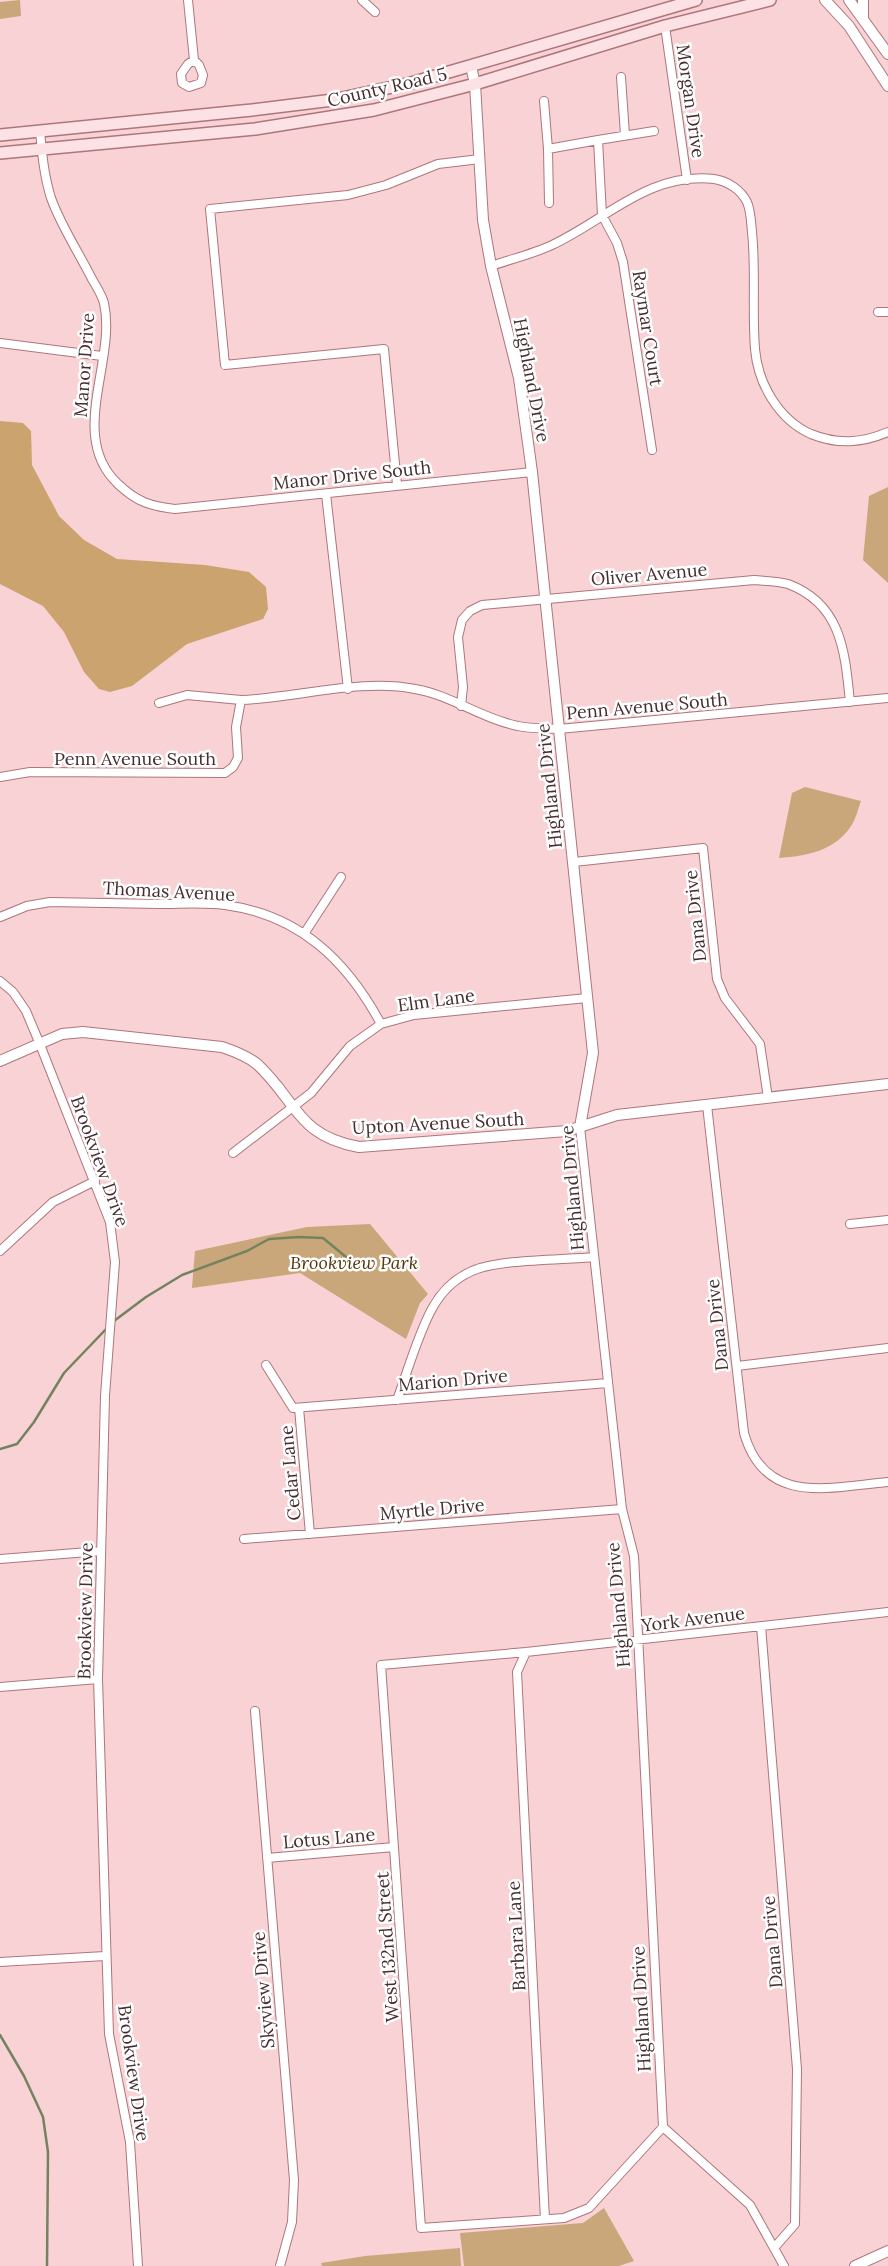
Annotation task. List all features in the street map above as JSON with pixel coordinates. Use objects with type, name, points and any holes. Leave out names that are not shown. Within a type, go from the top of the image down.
[{"type":"main road","name":"County Road 5","points":[[0,135],[243,111],[333,100],[411,83],[696,0]]},
{"type":"main road","name":"County Road 5","points":[[0,153],[255,129],[336,118],[415,101],[665,26],[770,0]]},
{"type":"street","points":[[188,0],[194,60]]},
{"type":"street","points":[[362,0],[375,12]]},
{"type":"street","points":[[825,0],[849,26],[888,86]]},
{"type":"street","points":[[849,0],[888,54]]},
{"type":"street","points":[[863,0],[863,17]]},
{"type":"street","name":"Morgan Drive","points":[[665,26],[687,180]]},
{"type":"street","name":"Highland Drive","points":[[471,66],[475,84],[484,220],[491,266],[519,378],[532,472],[593,1053],[580,1127],[622,1508],[634,1556],[663,2128]]},
{"type":"street","points":[[621,76],[625,135]]},
{"type":"street","points":[[544,101],[548,149],[549,203]]},
{"type":"street","name":"Manor Drive","points":[[40,131],[52,198],[103,301],[106,325],[94,424],[96,446],[109,476],[132,497],[153,506],[175,509]]},
{"type":"street","points":[[548,149],[654,131]]},
{"type":"street","points":[[598,140],[602,215]]},
{"type":"street","points":[[397,485],[384,350],[225,365],[210,209],[348,195],[386,185],[438,164],[480,160]]},
{"type":"street","points":[[491,266],[552,246],[638,193],[687,180],[714,179],[728,183],[739,191],[747,203],[754,258],[756,351],[761,377],[771,398],[781,411],[804,431],[823,439],[847,442],[870,440],[888,432]]},
{"type":"street","name":"Raymar Court","points":[[602,215],[617,243],[623,262],[652,450]]},
{"type":"street","points":[[878,312],[888,312]]},
{"type":"street","points":[[0,343],[102,356]]},
{"type":"street","name":"Manor Drive South","points":[[175,509],[532,472]]},
{"type":"street","points":[[326,494],[348,689]]},
{"type":"street","name":"Oliver Avenue","points":[[461,706],[463,687],[458,637],[462,620],[470,611],[482,606],[546,599],[754,580],[787,584],[816,600],[835,625],[844,649],[850,702]]},
{"type":"street","name":"Penn Avenue South","points":[[0,777],[30,772],[224,773],[233,767],[238,758],[236,727],[241,700],[348,689],[387,686],[414,688],[439,695],[461,706],[517,726],[559,729],[888,698]]},
{"type":"street","points":[[160,703],[187,695],[241,700]]},
{"type":"street","name":"Dana Drive","points":[[574,862],[703,848],[717,980],[726,998],[760,1044],[768,1098]]},
{"type":"street","points":[[304,934],[341,877]]},
{"type":"street","name":"Thomas Avenue","points":[[0,917],[27,906],[50,902],[225,905],[264,914],[304,934],[329,952],[350,974],[366,996],[381,1024]]},
{"type":"street","name":"Brookview Drive","points":[[0,981],[13,992],[26,1011],[39,1042],[110,1222],[115,1262],[105,1396],[98,1679],[105,1956],[109,2034],[130,2142],[138,2266]]},
{"type":"street","name":"Elm Lane","points":[[233,1153],[311,1093],[350,1046],[381,1024],[414,1014],[587,998]]},
{"type":"street","name":"Upton Avenue South","points":[[0,1061],[39,1042],[62,1034],[83,1032],[222,1047],[240,1054],[256,1064],[293,1108],[310,1126],[323,1136],[340,1144],[359,1147],[567,1131],[617,1115],[888,1084]]},
{"type":"street","name":"Dana Drive","points":[[707,1105],[744,1434],[749,1451],[766,1474],[791,1487],[813,1489],[888,1482]]},
{"type":"street","points":[[0,1251],[53,1202],[95,1180]]},
{"type":"street","points":[[850,1224],[888,1220]]},
{"type":"street","points":[[397,1400],[432,1308],[443,1292],[457,1279],[473,1271],[490,1266],[594,1257]]},
{"type":"street","points":[[737,1366],[888,1348]]},
{"type":"street","name":"Cedar Lane","points":[[266,1364],[293,1408],[300,1408],[310,1534]]},
{"type":"street","name":"Marion Drive","points":[[300,1408],[608,1383]]},
{"type":"street","name":"Myrtle Drive","points":[[244,1539],[622,1508]]},
{"type":"street","points":[[0,1559],[101,1551]]},
{"type":"street","name":"York Avenue","points":[[381,1665],[526,1652],[888,1612]]},
{"type":"street","name":"Dana Drive","points":[[761,1626],[797,2068],[795,2224],[774,2248]]},
{"type":"street","name":"Barbara Lane","points":[[526,1652],[517,1672],[545,2219]]},
{"type":"street","name":"West 132nd Street","points":[[381,1665],[422,2228],[545,2219]]},
{"type":"street","points":[[0,1687],[98,1679]]},
{"type":"street","name":"Skyview Drive","points":[[255,1711],[294,2180],[292,2222],[280,2266]]},
{"type":"street","name":"Lotus Lane","points":[[267,1858],[394,1847]]},
{"type":"street","points":[[0,1962],[105,1956]]},
{"type":"street","points":[[545,2219],[564,2218],[589,2208],[663,2128],[750,2205],[784,2266]]},
{"type":"street","points":[[855,2266],[888,2251]]},
{"type":"green space","points":[[20,0],[21,16],[0,19],[0,2]]},
{"type":"green space","points":[[888,487],[888,583],[863,560],[869,496]]},
{"type":"green space","points":[[805,787],[861,801],[856,817],[844,834],[828,847],[809,854],[779,858],[792,793]]},
{"type":"green space","name":"Brookview Park","points":[[370,1224],[428,1294],[420,1303],[406,1339],[300,1273],[192,1288],[195,1251],[307,1227]]},
{"type":"green space","points":[[604,2208],[634,2261],[619,2266],[464,2266],[460,2233],[583,2223]]},
{"type":"green space","points":[[460,2248],[461,2266],[322,2266],[321,2263],[365,2256]]},
{"type":"shaded area","points":[[0,421],[23,423],[31,431],[32,465],[59,516],[84,540],[117,559],[205,565],[249,572],[266,587],[268,609],[263,619],[187,644],[132,686],[110,692],[99,689],[84,672],[64,632],[43,606],[0,584]]},
{"type":"waterway","points":[[114,1321],[146,1297],[182,1275],[247,1251],[269,1239],[323,1238],[346,1257]]},
{"type":"waterway","points":[[0,1449],[17,1444],[34,1422],[64,1373],[108,1327]]},
{"type":"waterway","points":[[0,2035],[24,2076],[43,2117],[48,2152],[47,2266]]}]
